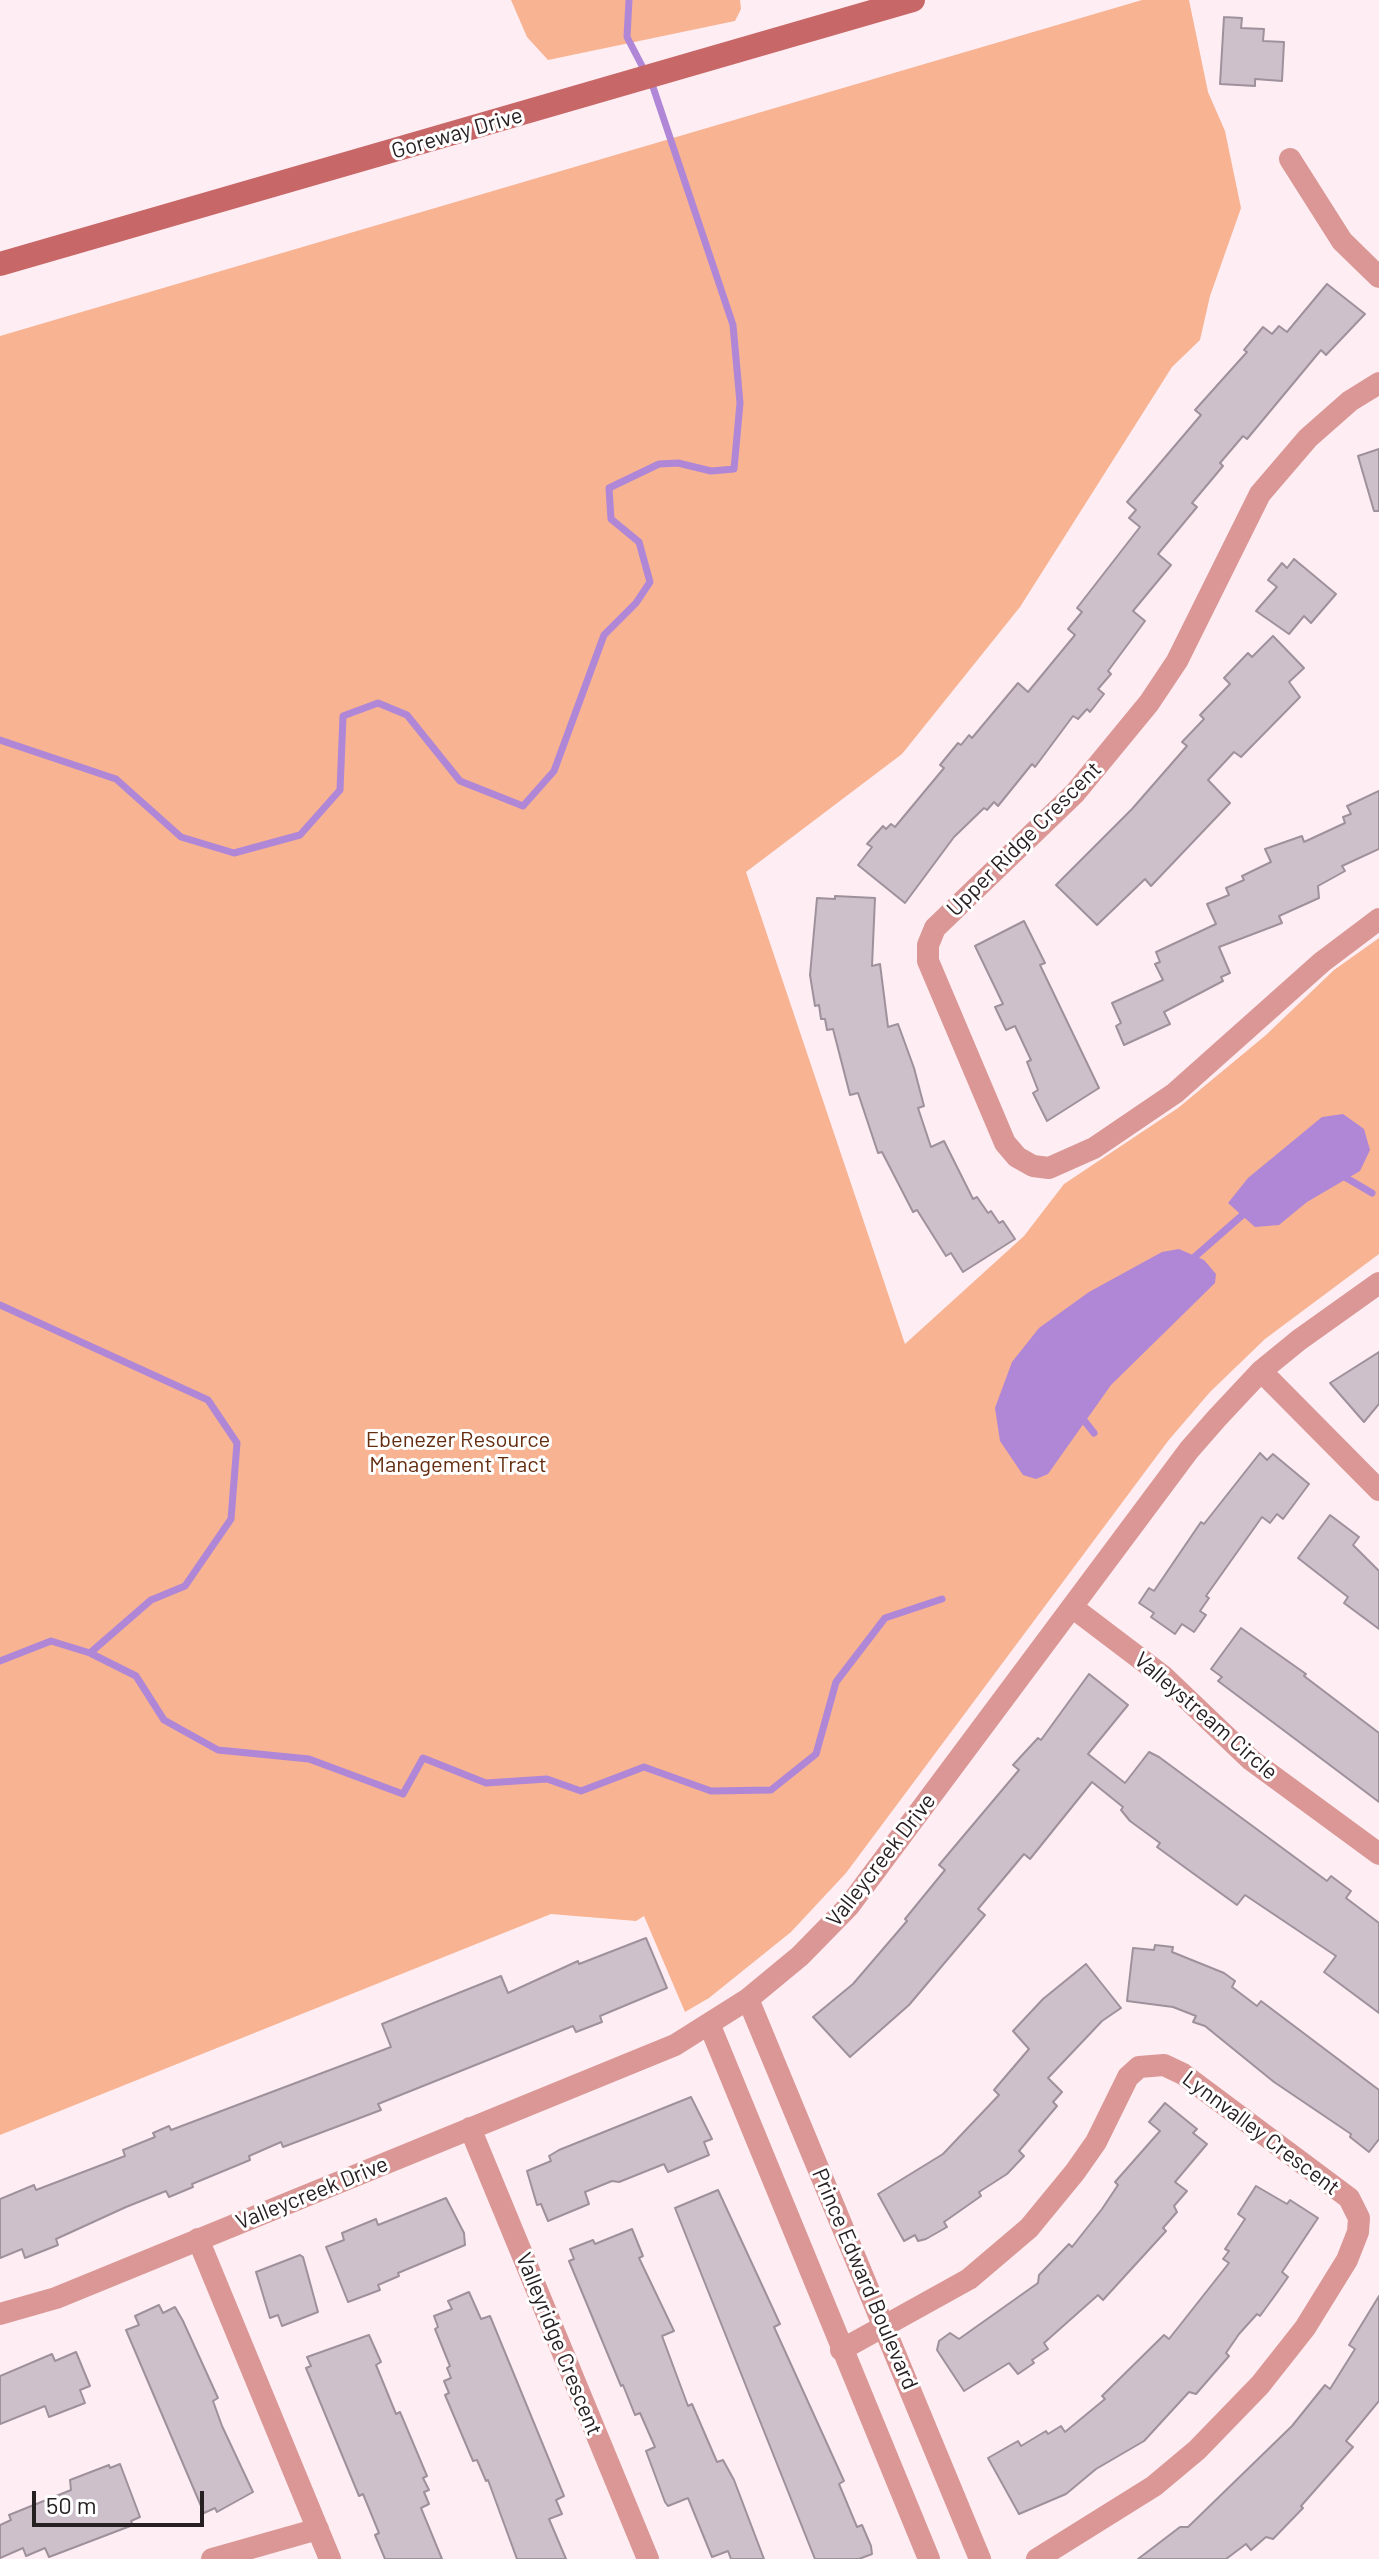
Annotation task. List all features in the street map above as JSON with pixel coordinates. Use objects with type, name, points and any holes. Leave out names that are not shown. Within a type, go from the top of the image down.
[{"type":"street","name":"Goreway Drive","points":[[0,264],[913,0]]},
{"type":"street","points":[[1290,159],[1342,241],[1379,277]]},
{"type":"street","name":"Upper Ridge Crescent","points":[[1379,383],[1350,401],[1308,438],[1260,494],[1177,661],[1149,703],[1075,793],[935,928],[928,945],[928,961],[1005,1143],[1017,1157],[1033,1166],[1049,1168],[1094,1148],[1175,1093],[1322,962],[1379,919]]},
{"type":"street","name":"Valleycreek Drive","points":[[0,2314],[56,2298],[675,2045],[710,2026],[748,1999],[800,1956],[849,1906],[1189,1450],[1261,1371],[1379,1283]]},
{"type":"street","points":[[1261,1371],[1379,1490]]},
{"type":"street","name":"Valleystream Circle","points":[[1072,1607],[1154,1669],[1251,1760],[1379,1854]]},
{"type":"street","name":"Prince Edward Boulevard","points":[[748,1999],[980,2559]]},
{"type":"street","points":[[710,2026],[929,2559]]},
{"type":"street","name":"Lynnvalley Crescent","points":[[841,2350],[969,2279],[1029,2228],[1082,2162],[1128,2077],[1139,2067],[1164,2065],[1183,2074],[1349,2198],[1356,2208],[1358,2232],[1339,2274],[1291,2346],[1238,2410],[1154,2486],[1077,2537],[1037,2559]]},
{"type":"street","name":"Valleyridge Crescent","points":[[470,2128],[648,2559]]},
{"type":"street","points":[[198,2239],[330,2559]]},
{"type":"street","points":[[212,2559],[318,2529]]},
{"type":"green space","points":[[511,0],[740,0],[741,9],[735,21],[548,60],[527,37]]},
{"type":"green space","name":"Ebenezer Resource Management Tract","points":[[1142,0],[1189,0],[1208,92],[1225,131],[1241,208],[1210,296],[1200,340],[1172,367],[1020,607],[902,754],[746,872],[905,1344],[1024,1236],[1064,1184],[1178,1108],[1266,1035],[1334,970],[1379,938],[1379,1254],[1265,1339],[1210,1392],[1168,1441],[846,1873],[791,1932],[709,1998],[685,2012],[644,1916],[636,1921],[551,1914],[0,2135],[0,336]]},
{"type":"shaded area","points":[[1343,1114],[1364,1129],[1370,1150],[1360,1171],[1307,1202],[1279,1225],[1255,1227],[1228,1203],[1248,1178],[1322,1117]]},
{"type":"shaded area","points":[[1179,1249],[1204,1260],[1216,1274],[1215,1283],[1111,1385],[1048,1474],[1036,1479],[1023,1475],[1000,1441],[995,1408],[1012,1362],[1039,1328],[1089,1292],[1162,1252]]},
{"type":"building","points":[[1224,17],[1242,18],[1241,28],[1264,29],[1263,41],[1284,42],[1282,81],[1255,79],[1255,86],[1220,84]]},
{"type":"building","points":[[1327,284],[1365,314],[1326,355],[1321,350],[1247,439],[1243,436],[1220,463],[1223,466],[1192,503],[1197,507],[1158,554],[1171,565],[1133,611],[1145,621],[1108,671],[1111,674],[1098,689],[1104,694],[1090,712],[1087,709],[1078,719],[1073,716],[1035,767],[1032,764],[998,806],[994,802],[987,810],[984,808],[954,837],[905,903],[858,865],[872,847],[867,844],[883,826],[886,829],[891,824],[895,827],[944,768],[940,765],[958,743],[961,745],[969,735],[972,738],[1018,683],[1028,692],[1075,635],[1068,629],[1082,612],[1077,608],[1140,527],[1129,518],[1136,510],[1127,502],[1201,415],[1195,410],[1247,352],[1244,350],[1263,327],[1272,334],[1279,326],[1287,332]]},
{"type":"building","points":[[1379,449],[1379,511],[1374,511],[1358,456]]},
{"type":"building","points":[[1294,559],[1336,594],[1311,623],[1304,616],[1289,634],[1256,611],[1277,587],[1268,580],[1282,563],[1287,568]]},
{"type":"building","points":[[1273,636],[1304,668],[1289,682],[1300,697],[1241,757],[1234,752],[1208,780],[1230,803],[1151,886],[1145,879],[1097,925],[1056,885],[1132,809],[1187,746],[1182,742],[1204,719],[1200,715],[1230,684],[1224,678],[1248,653],[1252,657]]},
{"type":"building","points":[[1379,791],[1379,849],[1342,866],[1345,871],[1318,886],[1319,898],[1279,916],[1282,923],[1219,947],[1230,973],[1221,977],[1223,981],[1164,1012],[1170,1024],[1124,1045],[1116,1026],[1121,1023],[1112,1003],[1163,980],[1155,964],[1160,962],[1156,952],[1216,924],[1207,904],[1229,895],[1226,888],[1271,862],[1265,849],[1302,836],[1304,842],[1345,823],[1343,817],[1351,814],[1347,806]]},
{"type":"building","points":[[835,896],[875,898],[872,966],[880,964],[888,1027],[898,1024],[914,1068],[924,1106],[918,1108],[931,1147],[944,1141],[973,1199],[977,1197],[999,1223],[1003,1221],[1015,1239],[963,1272],[951,1253],[946,1256],[917,1210],[913,1212],[882,1152],[878,1153],[858,1093],[850,1095],[833,1029],[827,1030],[819,1005],[815,1006],[810,975],[817,898],[835,899]]},
{"type":"building","points":[[1024,921],[1045,963],[1040,965],[1099,1088],[1047,1121],[1033,1093],[1038,1090],[1027,1062],[1031,1060],[1015,1026],[1006,1030],[995,1007],[1003,1004],[975,946]]},
{"type":"building","points":[[1379,1352],[1379,1404],[1364,1422],[1330,1383]]},
{"type":"building","points":[[1260,1453],[1267,1460],[1273,1454],[1309,1484],[1283,1519],[1277,1514],[1270,1523],[1262,1517],[1206,1596],[1209,1598],[1200,1611],[1206,1615],[1194,1632],[1182,1624],[1175,1634],[1151,1617],[1154,1613],[1139,1603],[1149,1588],[1154,1591],[1201,1522],[1204,1524]]},
{"type":"building","points":[[1330,1515],[1359,1537],[1353,1545],[1379,1571],[1379,1629],[1344,1603],[1348,1597],[1298,1558]]},
{"type":"building","points":[[1241,1628],[1306,1674],[1304,1676],[1379,1733],[1379,1802],[1218,1681],[1222,1677],[1211,1669]]},
{"type":"building","points":[[1089,1674],[1128,1705],[1088,1754],[1125,1783],[1149,1752],[1159,1757],[1327,1881],[1331,1876],[1351,1891],[1346,1898],[1379,1923],[1379,2013],[1324,1972],[1336,1956],[1245,1895],[1237,1905],[1157,1847],[1160,1843],[1130,1821],[1121,1810],[1123,1807],[1092,1782],[1030,1859],[1024,1854],[978,1909],[985,1915],[909,2005],[850,2057],[813,2017],[853,1984],[907,1921],[905,1919],[945,1870],[939,1865],[1019,1770],[1013,1765],[1038,1738],[1041,1740]]},
{"type":"building","points":[[646,1938],[667,1988],[600,2016],[602,2022],[576,2032],[573,2026],[378,2104],[381,2110],[283,2147],[281,2142],[249,2156],[250,2160],[192,2184],[193,2187],[169,2197],[166,2191],[126,2207],[56,2239],[58,2245],[25,2258],[22,2249],[0,2258],[0,2199],[34,2185],[36,2190],[125,2156],[123,2150],[155,2137],[153,2133],[169,2126],[171,2130],[391,2047],[382,2024],[436,2002],[501,1976],[508,1993],[578,1961],[579,1964]]},
{"type":"building","points":[[1155,1945],[1173,1947],[1172,1952],[1224,1973],[1235,1981],[1232,1987],[1257,2006],[1261,2001],[1379,2090],[1379,2139],[1369,2152],[1350,2137],[1351,2134],[1274,2082],[1205,2026],[1193,2022],[1196,2016],[1173,2007],[1127,2001],[1133,1948],[1154,1950]]},
{"type":"building","points":[[1086,1964],[1121,2008],[1102,2021],[1048,2078],[1062,2092],[1053,2102],[1057,2106],[1019,2151],[1024,2156],[1007,2174],[979,2192],[981,2196],[944,2222],[947,2227],[926,2239],[918,2241],[915,2235],[904,2241],[878,2194],[943,2154],[999,2095],[994,2090],[1029,2049],[1013,2031],[1043,1999]]},
{"type":"building","points":[[691,2097],[712,2139],[704,2142],[709,2155],[668,2172],[664,2164],[585,2192],[589,2204],[548,2221],[541,2204],[537,2205],[527,2171],[551,2161],[549,2156],[559,2150]]},
{"type":"building","points":[[1165,2103],[1197,2129],[1193,2133],[1207,2144],[1175,2182],[1187,2191],[1174,2206],[1177,2212],[1163,2228],[1166,2231],[1103,2300],[1098,2295],[1044,2343],[1048,2349],[1032,2360],[1034,2363],[1018,2374],[1009,2363],[964,2391],[937,2350],[939,2341],[950,2333],[959,2339],[1038,2283],[1039,2275],[1069,2244],[1072,2247],[1118,2185],[1115,2182],[1160,2131],[1149,2122]]},
{"type":"building","points":[[1256,2186],[1287,2204],[1290,2200],[1318,2218],[1282,2272],[1288,2277],[1276,2294],[1260,2316],[1257,2314],[1239,2334],[1226,2353],[1229,2356],[1196,2394],[1189,2392],[1144,2441],[1096,2469],[1066,2494],[1019,2514],[988,2458],[1018,2441],[1021,2446],[1046,2431],[1048,2434],[1061,2426],[1065,2432],[1105,2399],[1102,2396],[1164,2335],[1169,2339],[1229,2263],[1223,2259],[1229,2251],[1225,2249],[1245,2219],[1238,2214]]},
{"type":"building","points":[[718,2190],[780,2324],[774,2327],[844,2481],[839,2484],[857,2527],[862,2525],[872,2554],[859,2559],[815,2559],[675,2208]]},
{"type":"building","points":[[446,2198],[464,2233],[465,2245],[398,2273],[399,2276],[378,2285],[380,2290],[348,2302],[326,2247],[344,2240],[342,2233],[376,2219],[378,2225]]},
{"type":"building","points":[[632,2229],[643,2256],[639,2258],[674,2331],[662,2336],[688,2406],[692,2404],[717,2462],[723,2460],[734,2480],[764,2559],[731,2559],[728,2551],[712,2557],[688,2498],[668,2506],[665,2502],[646,2451],[655,2447],[640,2413],[635,2415],[621,2386],[569,2261],[574,2259],[570,2249],[593,2240],[595,2244]]},
{"type":"building","points":[[300,2255],[318,2312],[282,2326],[278,2315],[270,2318],[256,2272]]},
{"type":"building","points":[[469,2292],[481,2319],[490,2316],[564,2496],[556,2500],[562,2514],[549,2519],[566,2559],[517,2559],[488,2480],[477,2460],[473,2461],[445,2395],[449,2393],[444,2381],[451,2378],[447,2368],[450,2366],[435,2329],[438,2327],[434,2316],[452,2309],[448,2301]]},
{"type":"building","points":[[1379,2296],[1379,2401],[1346,2441],[1353,2447],[1301,2506],[1303,2508],[1273,2539],[1266,2537],[1251,2550],[1246,2544],[1226,2559],[1138,2559],[1180,2527],[1188,2527],[1292,2426],[1325,2385],[1330,2389],[1355,2349],[1349,2345]]},
{"type":"building","points":[[159,2305],[163,2313],[175,2307],[183,2321],[218,2398],[213,2401],[222,2426],[253,2492],[217,2512],[215,2508],[204,2513],[126,2330],[139,2325],[135,2316]]},
{"type":"building","points":[[369,2335],[381,2362],[376,2365],[396,2414],[400,2412],[427,2476],[423,2478],[429,2490],[424,2492],[429,2504],[421,2508],[442,2559],[385,2559],[375,2535],[379,2533],[363,2494],[359,2496],[306,2368],[311,2366],[307,2357]]},
{"type":"building","points":[[76,2352],[90,2386],[80,2390],[85,2403],[49,2417],[45,2406],[0,2424],[0,2376],[52,2354],[55,2361]]},
{"type":"building","points":[[120,2464],[140,2517],[131,2521],[133,2525],[49,2557],[45,2548],[26,2556],[23,2548],[0,2558],[0,2525],[11,2520],[9,2515],[71,2490],[70,2480],[109,2465],[110,2468]]},
{"type":"waterway","points":[[0,740],[116,779],[181,837],[234,853],[300,835],[340,790],[343,716],[378,703],[407,715],[460,781],[523,806],[554,771],[604,635],[636,603],[650,582],[639,542],[611,519],[609,488],[659,464],[678,463],[711,471],[734,469],[740,403],[733,325],[653,87],[627,37],[629,0]]},
{"type":"waterway","points":[[1343,1176],[1372,1193]]},
{"type":"waterway","points":[[1190,1261],[1247,1211]]},
{"type":"waterway","points":[[0,1305],[208,1400],[237,1443],[231,1519],[185,1586],[151,1600],[90,1653]]},
{"type":"waterway","points":[[1079,1414],[1094,1433]]},
{"type":"waterway","points":[[0,1661],[51,1641],[90,1653],[136,1676],[164,1720],[218,1750],[309,1759],[403,1794],[423,1758],[486,1783],[547,1779],[581,1791],[644,1767],[711,1791],[771,1790],[816,1754],[836,1682],[885,1618],[942,1599]]}]
